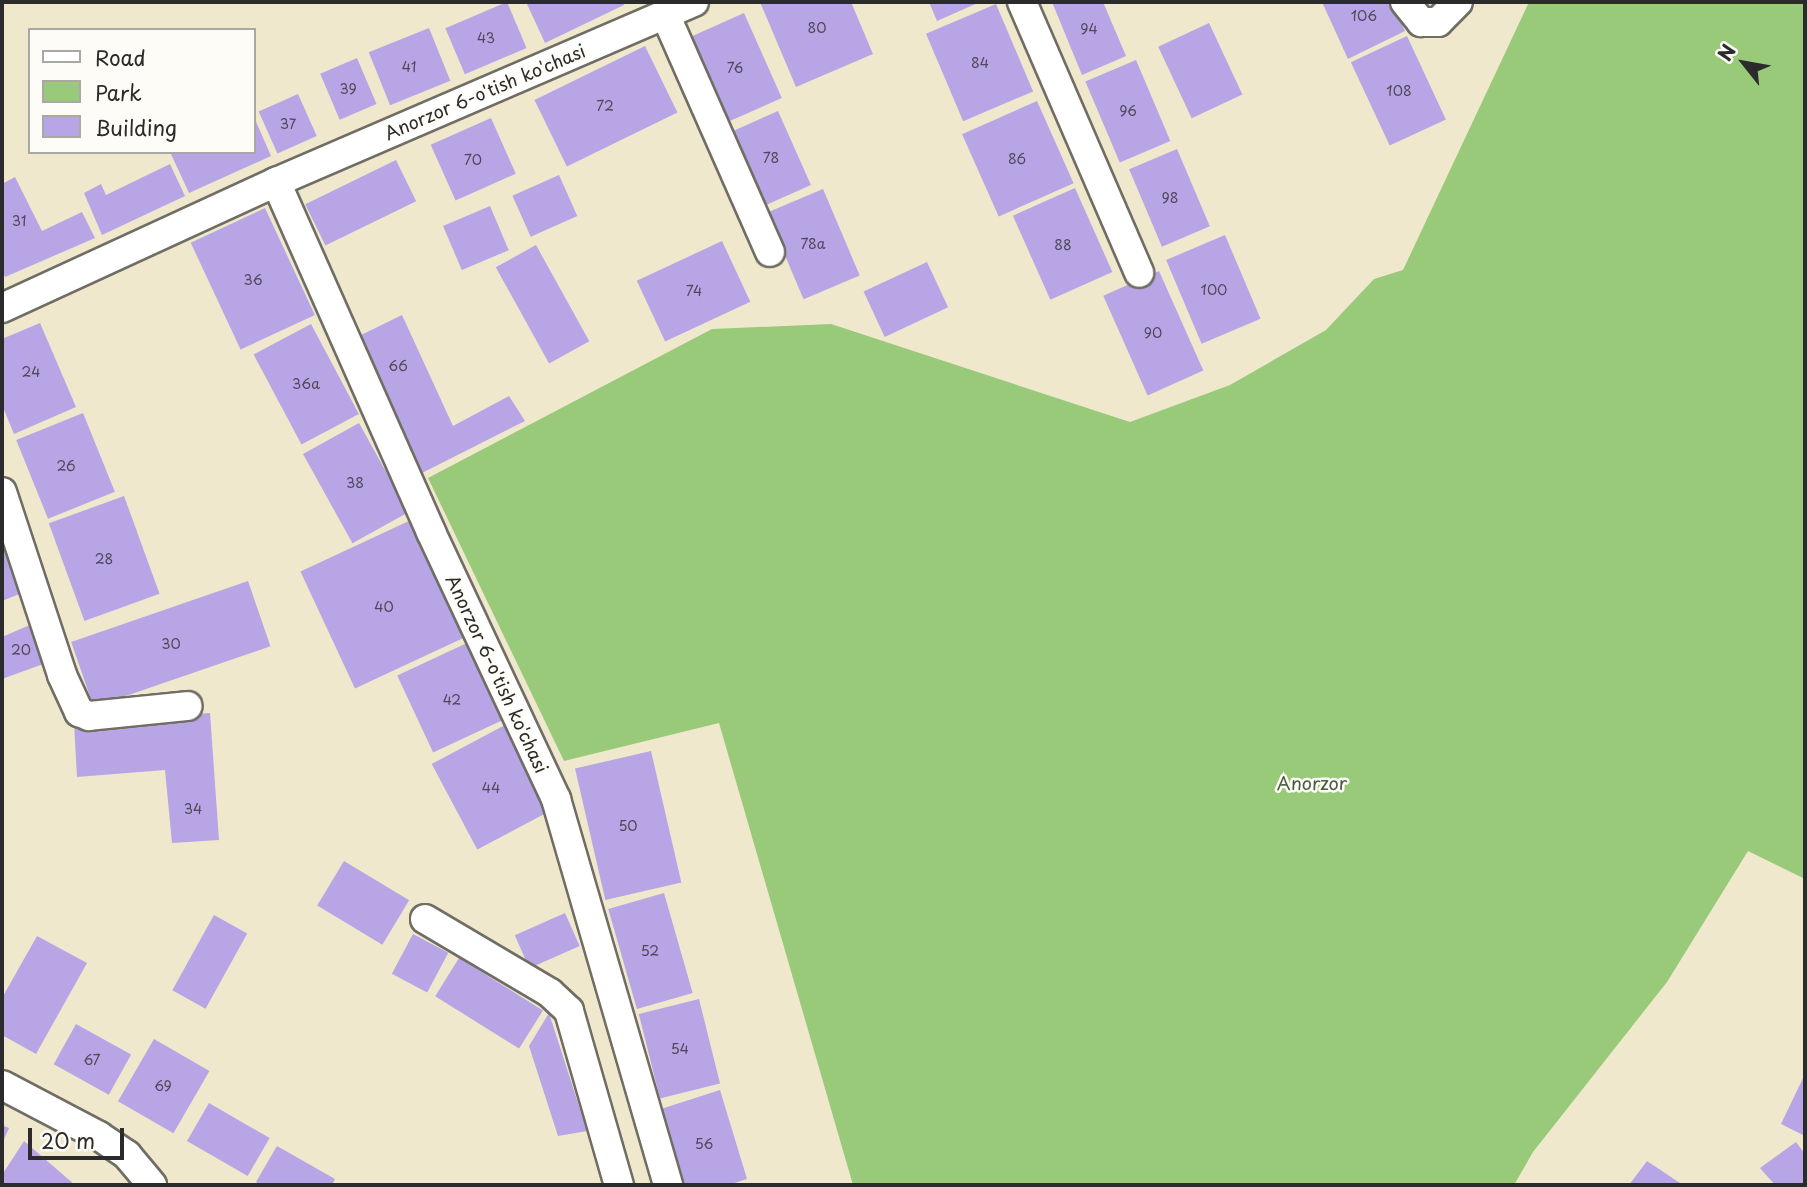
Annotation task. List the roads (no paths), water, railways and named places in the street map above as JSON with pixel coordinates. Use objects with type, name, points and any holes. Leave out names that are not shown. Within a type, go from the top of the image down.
[{"type":"street","name":"Anorzor 6-o'tish ko'chasi","points":[[2,308],[276,182],[695,2]]},
{"type":"street","points":[[1022,2],[1139,273]]},
{"type":"street","points":[[1405,2],[1421,22],[1437,22],[1458,2]]},
{"type":"street","points":[[665,15],[770,252]]},
{"type":"street","name":"Anorzor 6-o'tish ko'chasi","points":[[276,182],[431,533],[556,799],[668,1185]]},
{"type":"street","points":[[2,492],[62,675],[79,712],[89,716],[187,705]]},
{"type":"street","points":[[425,919],[564,1003],[569,1011],[619,1185]]},
{"type":"street","points":[[2,1086],[117,1149],[152,1185]]},
{"type":"park label","name":"Anorzor","points":[[1312,783]]}]
